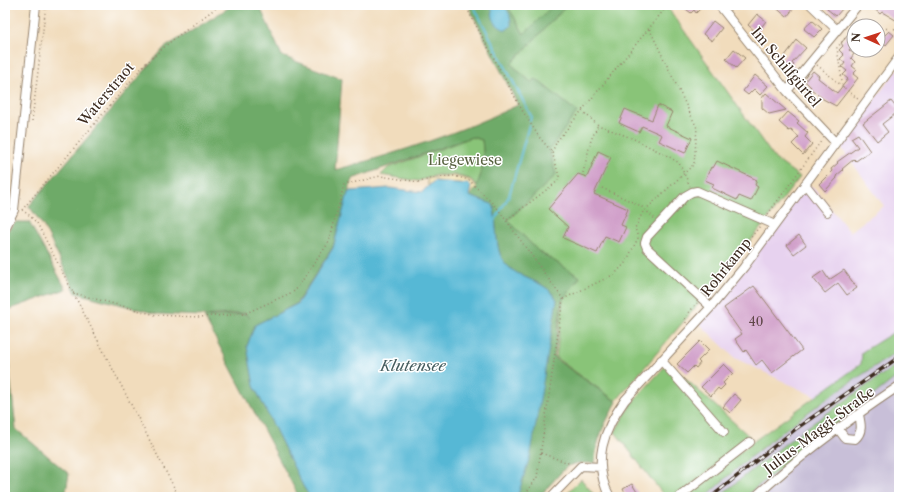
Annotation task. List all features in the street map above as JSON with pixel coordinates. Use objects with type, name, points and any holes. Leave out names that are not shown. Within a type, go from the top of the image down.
[{"type":"street","points":[[5,229],[14,210],[36,5]]},
{"type":"street","name":"Im Schilfgürtel","points":[[719,5],[787,91],[836,142]]},
{"type":"street","points":[[811,5],[836,30]]},
{"type":"street","points":[[787,91],[858,5]]},
{"type":"street","name":"Rohrkamp","points":[[610,497],[601,467],[605,435],[614,416],[625,400],[711,307],[775,225],[863,103],[899,57]]},
{"type":"street","points":[[805,184],[826,212]]},
{"type":"street","points":[[711,307],[647,248],[645,243],[647,237],[660,222],[692,192],[697,191],[775,225]]},
{"type":"street","points":[[661,360],[724,432]]},
{"type":"street","name":"Julius-Maggi-Straße","points":[[755,497],[773,480],[899,386]]},
{"type":"street","points":[[839,430],[845,438],[855,439],[859,435],[861,427],[859,415]]},
{"type":"street","points":[[679,497],[750,442]]},
{"type":"street","points":[[551,497],[581,466],[601,467]]},
{"type":"path","points":[[31,128],[46,5]]},
{"type":"path","name":"Waterstraot","points":[[22,210],[144,65],[170,42],[220,5]]},
{"type":"path","points":[[465,5],[522,110],[539,137],[552,152],[559,176],[558,181],[507,220]]},
{"type":"path","points":[[552,152],[557,141],[668,5]]},
{"type":"path","points":[[563,300],[615,274],[626,262],[638,238],[636,228],[645,209],[694,164],[697,128],[649,28]]},
{"type":"path","points":[[886,28],[898,29]]},
{"type":"path","points":[[843,88],[837,48],[846,37]]},
{"type":"path","points":[[811,61],[863,103]]},
{"type":"path","points":[[582,111],[598,125],[634,139],[679,163],[692,192]]},
{"type":"path","points":[[583,173],[591,140],[598,125]]},
{"type":"path","points":[[688,331],[685,317],[764,220],[826,133]]},
{"type":"path","points":[[73,293],[156,316],[198,317],[244,314],[295,292],[329,242],[344,184],[380,176],[419,182],[437,177],[454,176],[469,180],[507,220],[563,300],[537,477],[524,497]]},
{"type":"path","points":[[602,188],[642,206],[660,222]]},
{"type":"path","points":[[22,206],[22,210],[30,215],[37,223],[178,497]]},
{"type":"path","points":[[541,453],[581,466]]},
{"type":"shaded area","points":[[899,67],[899,329],[862,352],[861,364],[816,397],[735,358],[699,323],[807,184],[814,188],[850,232],[884,206],[840,146]]},
{"type":"shaded area","points":[[899,351],[899,363],[799,433],[718,497],[705,497],[727,476],[789,426],[861,375]]},
{"type":"shaded area","points":[[899,375],[899,497],[744,497],[891,380]]},
{"type":"green space","points":[[233,5],[259,5],[282,56],[342,79],[335,170],[428,142],[473,125],[518,105],[468,5],[507,5],[524,34],[553,5],[567,5],[511,64],[532,83],[536,79],[577,112],[549,150],[556,175],[508,220],[538,251],[580,277],[562,300],[554,358],[617,402],[599,438],[595,463],[578,463],[567,466],[539,497],[515,497],[518,495],[557,300],[545,287],[520,274],[505,263],[499,249],[494,207],[492,204],[469,196],[474,190],[482,170],[482,140],[472,137],[352,179],[333,247],[296,304],[255,325],[247,346],[254,386],[303,486],[310,497],[299,497],[204,317],[245,314],[250,318],[245,313],[203,316],[157,314],[76,293],[44,227],[29,206],[164,48]]},
{"type":"green space","points":[[507,5],[553,5],[524,34]]},
{"type":"green space","points":[[567,5],[666,5],[775,159],[800,177],[735,261],[616,401],[556,358],[563,299],[580,277],[538,251],[508,220],[556,175],[549,150],[577,112],[535,79],[532,83],[511,64]]},
{"type":"green space","name":"Liegewiese","points":[[472,137],[482,140],[484,158],[478,186],[470,179],[454,175],[437,175],[418,181],[381,175],[388,168]]},
{"type":"green space","points":[[16,222],[29,222],[66,289],[5,311],[5,233]]},
{"type":"green space","points":[[899,329],[899,351],[848,384],[774,438],[705,497],[683,497],[754,441],[861,364],[862,352]]},
{"type":"green space","points":[[5,332],[16,429],[69,474],[65,497],[5,497]]},
{"type":"green space","points":[[668,363],[750,437],[677,497],[665,497],[615,432],[631,404]]},
{"type":"green space","points":[[899,363],[899,375],[744,497],[718,497],[799,433]]},
{"type":"green space","points":[[581,479],[596,497],[565,497],[565,495]]},
{"type":"sand","points":[[454,176],[469,180],[477,187],[469,196],[471,186],[469,184],[434,181],[428,186],[427,179]]},
{"type":"water","points":[[487,5],[502,5],[505,7],[510,14],[511,26],[506,30],[499,27],[495,22],[492,9]]},
{"type":"water","name":"Klutensee","points":[[434,181],[469,184],[471,186],[469,196],[492,204],[494,207],[500,254],[505,263],[520,274],[545,287],[557,300],[531,453],[518,495],[515,497],[310,497],[303,486],[254,386],[247,346],[255,325],[297,304],[333,248],[348,193],[351,191],[389,188],[422,192]]},
{"type":"building","points":[[681,5],[704,5],[696,13],[694,10],[691,13]]},
{"type":"building","points":[[773,5],[796,5],[787,17]]},
{"type":"building","points":[[830,5],[840,5],[843,8],[836,16],[827,9]]},
{"type":"building","points":[[870,5],[899,5],[899,22],[882,12],[880,14]]},
{"type":"building","points":[[757,14],[766,21],[757,33],[748,25]]},
{"type":"building","points":[[812,20],[822,29],[814,37],[804,29]]},
{"type":"building","points":[[713,21],[722,28],[712,41],[703,34]]},
{"type":"building","points":[[889,31],[894,35],[886,45],[886,34]]},
{"type":"building","points":[[846,37],[846,58],[851,58],[855,62],[852,66],[857,70],[853,74],[858,78],[836,106],[823,99],[810,88],[811,87],[805,81],[813,71],[819,76],[818,78],[837,93],[848,79],[843,75],[847,71],[842,67],[845,63],[840,59],[844,55],[839,50],[843,46],[841,43]]},
{"type":"building","points":[[797,40],[806,48],[792,63],[794,65],[787,73],[778,65]]},
{"type":"building","points":[[734,49],[745,58],[736,68],[726,59]]},
{"type":"building","points":[[755,75],[768,86],[760,95],[754,89],[748,95],[743,91]]},
{"type":"building","points":[[766,93],[786,110],[769,114],[762,108],[761,99]]},
{"type":"building","points":[[891,101],[899,111],[882,124],[888,132],[877,141],[863,123]]},
{"type":"building","points":[[658,105],[672,112],[666,126],[692,138],[685,153],[659,141],[662,135],[642,126],[639,132],[619,123],[625,109],[652,120]]},
{"type":"building","points":[[788,112],[799,121],[797,123],[808,133],[805,137],[812,144],[803,155],[792,144],[799,137],[779,122]]},
{"type":"building","points":[[858,134],[870,151],[856,161],[854,159],[842,169],[843,170],[836,176],[837,178],[825,191],[819,184],[832,171],[831,169],[838,163],[837,162],[858,147],[851,138]]},
{"type":"building","points":[[598,151],[611,157],[594,194],[628,209],[621,225],[626,227],[619,242],[605,236],[597,253],[563,238],[568,227],[548,209],[578,174],[587,177]]},
{"type":"building","points":[[717,161],[757,180],[755,185],[758,187],[751,201],[739,196],[737,200],[712,188],[714,184],[705,180],[711,167],[713,168]]},
{"type":"building","points":[[799,235],[806,245],[794,254],[787,245]]},
{"type":"building","points":[[844,270],[857,288],[847,295],[838,283],[825,293],[813,278],[823,271],[829,280]]},
{"type":"building","points":[[754,286],[802,350],[772,373],[762,360],[756,365],[746,350],[744,352],[735,339],[742,334],[724,308]]},
{"type":"building","points":[[700,341],[709,350],[698,361],[700,363],[696,368],[694,366],[687,373],[677,364]]},
{"type":"building","points":[[724,364],[733,373],[723,383],[725,385],[720,390],[718,388],[711,396],[701,387]]},
{"type":"building","points":[[734,394],[741,400],[730,413],[723,407]]},
{"type":"building","points":[[632,484],[640,497],[627,497],[623,489]]},
{"type":"waterway","points":[[473,5],[531,116],[530,121]]},
{"type":"waterway","points":[[495,220],[509,196],[529,125]]},
{"type":"railway","points":[[711,497],[797,428],[899,357]]}]
